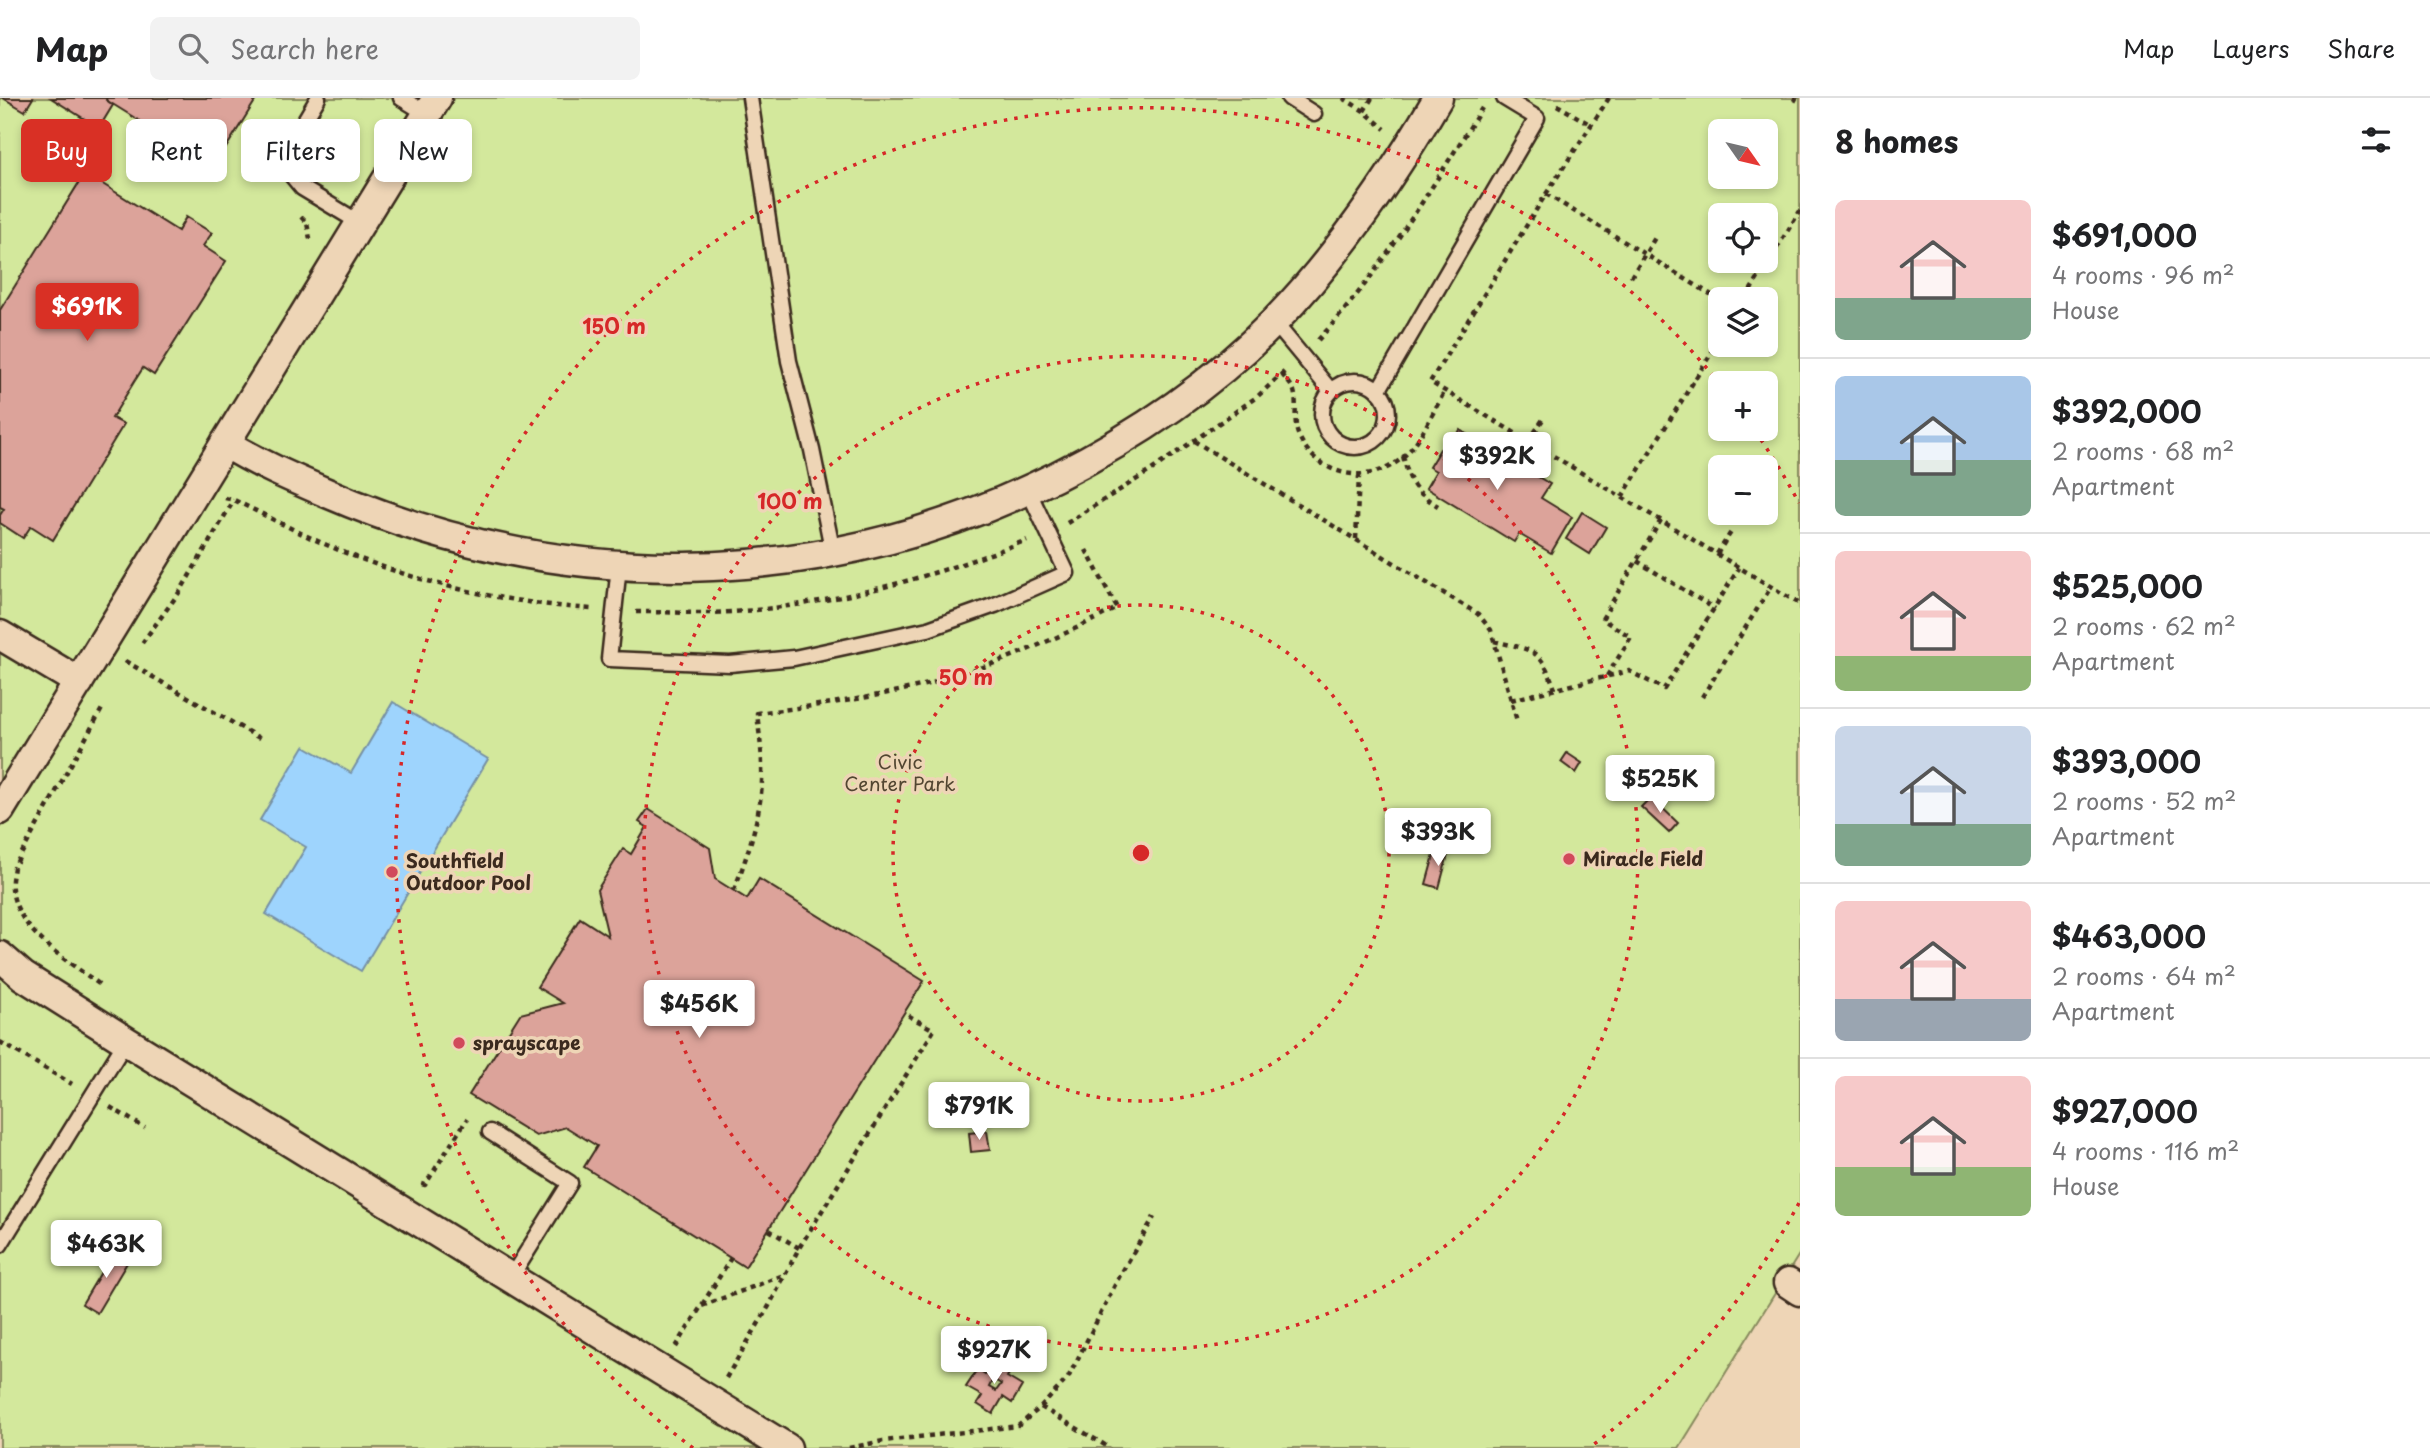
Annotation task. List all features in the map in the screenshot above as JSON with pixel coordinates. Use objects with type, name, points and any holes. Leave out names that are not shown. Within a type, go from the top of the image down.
[{"type":"street","points":[[225,443],[290,477],[372,513],[489,547],[529,555],[619,566],[742,566],[833,553],[909,535],[949,523],[1028,490],[1086,461],[1145,426],[1207,380],[1274,322],[1309,283],[1373,200],[1410,146],[1438,98]]},
{"type":"street","points":[[0,810],[432,106]]},
{"type":"street","points":[[0,635],[79,682]]},
{"type":"street","points":[[0,956],[23,976],[126,1041],[787,1448]]},
{"type":"lane","points":[[318,98],[292,142],[288,171],[302,188],[360,223]]},
{"type":"lane","points":[[401,98],[432,106]]},
{"type":"lane","points":[[750,98],[789,361],[812,450],[833,553]]},
{"type":"lane","points":[[1289,98],[1314,114]]},
{"type":"lane","points":[[1378,391],[1537,118],[1504,98]]},
{"type":"lane","points":[[1274,322],[1331,391]]},
{"type":"lane","points":[[1360,381],[1370,384],[1378,391],[1385,400],[1388,411],[1383,432],[1376,440],[1355,448],[1334,441],[1322,422],[1325,400],[1331,391],[1340,384],[1360,381]]},
{"type":"lane","points":[[619,566],[609,659],[730,664],[794,658],[928,629],[995,605],[1066,573],[1028,490]]},
{"type":"lane","points":[[0,1245],[126,1041]]},
{"type":"lane","points":[[489,1132],[570,1183],[510,1279]]},
{"type":"path","points":[[1364,111],[1371,98]]},
{"type":"path","points":[[1609,98],[1546,194],[1430,382],[1800,604]]},
{"type":"path","points":[[1793,98],[1800,102]]},
{"type":"path","points":[[1554,104],[1593,126]]},
{"type":"path","points":[[200,485],[217,496],[234,500],[342,552],[398,572],[522,601],[614,611],[712,612],[777,607],[860,593],[915,579],[1070,521],[1150,471],[1258,396],[1303,355],[1356,299],[1484,105]]},
{"type":"path","points":[[1546,194],[1708,293]]},
{"type":"path","points":[[1752,287],[1800,211]]},
{"type":"path","points":[[1631,276],[1656,236]]},
{"type":"path","points":[[1622,497],[1709,357]]},
{"type":"path","points":[[1282,374],[1293,391],[1297,432],[1308,451],[1332,469],[1359,476],[1382,471],[1409,452],[1446,391]]},
{"type":"path","points":[[1529,441],[1545,416]]},
{"type":"path","points":[[1194,441],[1478,614],[1491,630],[1517,721]]},
{"type":"path","points":[[1403,456],[1409,480],[1420,495],[1438,506]]},
{"type":"path","points":[[1356,539],[1359,476]]},
{"type":"path","points":[[124,669],[181,590],[234,500]]},
{"type":"path","points":[[1607,676],[1631,637],[1602,619],[1661,520]]},
{"type":"path","points":[[1070,521],[1076,532]]},
{"type":"path","points":[[1717,554],[1732,529]]},
{"type":"path","points":[[734,890],[748,856],[763,771],[757,713],[817,706],[934,682],[1005,659],[1117,608],[1082,543]]},
{"type":"path","points":[[1637,561],[1715,609]]},
{"type":"path","points":[[1511,701],[1629,671],[1664,689],[1740,568]]},
{"type":"path","points":[[1702,697],[1771,587]]},
{"type":"path","points":[[1494,641],[1534,651],[1546,664],[1555,689]]},
{"type":"path","points":[[101,648],[261,739]]},
{"type":"path","points":[[107,699],[14,867],[11,887],[17,908],[44,942],[110,991]]},
{"type":"path","points":[[712,1403],[769,1306],[799,1248],[934,1030],[904,1013]]},
{"type":"path","points":[[415,1180],[425,1185],[469,1116]]},
{"type":"path","points":[[849,1448],[883,1441],[1018,1426],[1068,1378],[1118,1279],[1154,1217]]},
{"type":"path","points":[[769,1230],[799,1248]]},
{"type":"path","points":[[661,1372],[731,1258]]},
{"type":"path","points":[[701,1307],[784,1275]]},
{"type":"path","points":[[1041,1406],[1110,1448]]},
{"type":"green space","name":"Civic Center Park","points":[[0,98],[1800,98],[1800,1253],[1679,1448],[0,1448]]},
{"type":"water","points":[[393,702],[488,759],[361,971],[266,914],[306,847],[260,820],[304,746],[351,773]]},
{"type":"building","points":[[3,98],[33,98],[25,111]]},
{"type":"building","points":[[51,98],[107,98],[113,105],[104,119],[85,119]]},
{"type":"building","points":[[257,98],[244,119],[241,119],[241,124],[227,146],[227,119],[137,119],[106,100]]},
{"type":"building","points":[[79,182],[99,182],[178,231],[186,217],[212,233],[203,246],[226,261],[154,375],[143,368],[134,382],[112,418],[124,424],[53,540],[31,526],[23,538],[0,523],[0,515],[4,509],[0,507],[0,310]]},
{"type":"building","points":[[1460,430],[1550,484],[1541,498],[1572,517],[1551,553],[1519,534],[1514,542],[1426,488],[1436,471],[1429,467],[1440,449],[1447,453]]},
{"type":"building","points":[[1582,512],[1606,527],[1590,554],[1566,539]]},
{"type":"building","points":[[1567,753],[1582,763],[1576,773],[1561,762]]},
{"type":"building","points":[[1651,797],[1678,823],[1669,833],[1641,807]]},
{"type":"building","points":[[648,809],[710,848],[715,879],[747,899],[759,879],[924,981],[745,1267],[584,1167],[597,1146],[566,1127],[536,1136],[469,1095],[520,1014],[563,1003],[537,987],[580,918],[608,936],[597,890],[623,849],[631,854],[647,827],[639,822]]},
{"type":"building","points":[[1436,848],[1449,851],[1439,888],[1426,884]]},
{"type":"building","points":[[987,1131],[990,1150],[971,1152],[969,1133]]},
{"type":"building","points":[[116,1247],[131,1256],[97,1313],[82,1304]]},
{"type":"building","points":[[995,1358],[1012,1369],[1007,1377],[1022,1386],[1012,1403],[1003,1397],[993,1414],[977,1404],[982,1396],[966,1387],[978,1369],[985,1374]],"holes":[[[993,1379],[1001,1384],[996,1391],[989,1387]]]},
{"type":"place","name":"Miracle Field","points":[[1569,859]]},
{"type":"place","name":"Southfield Outdoor Pool","points":[[392,872]]},
{"type":"place","name":"sprayscape","points":[[459,1043]]}]
